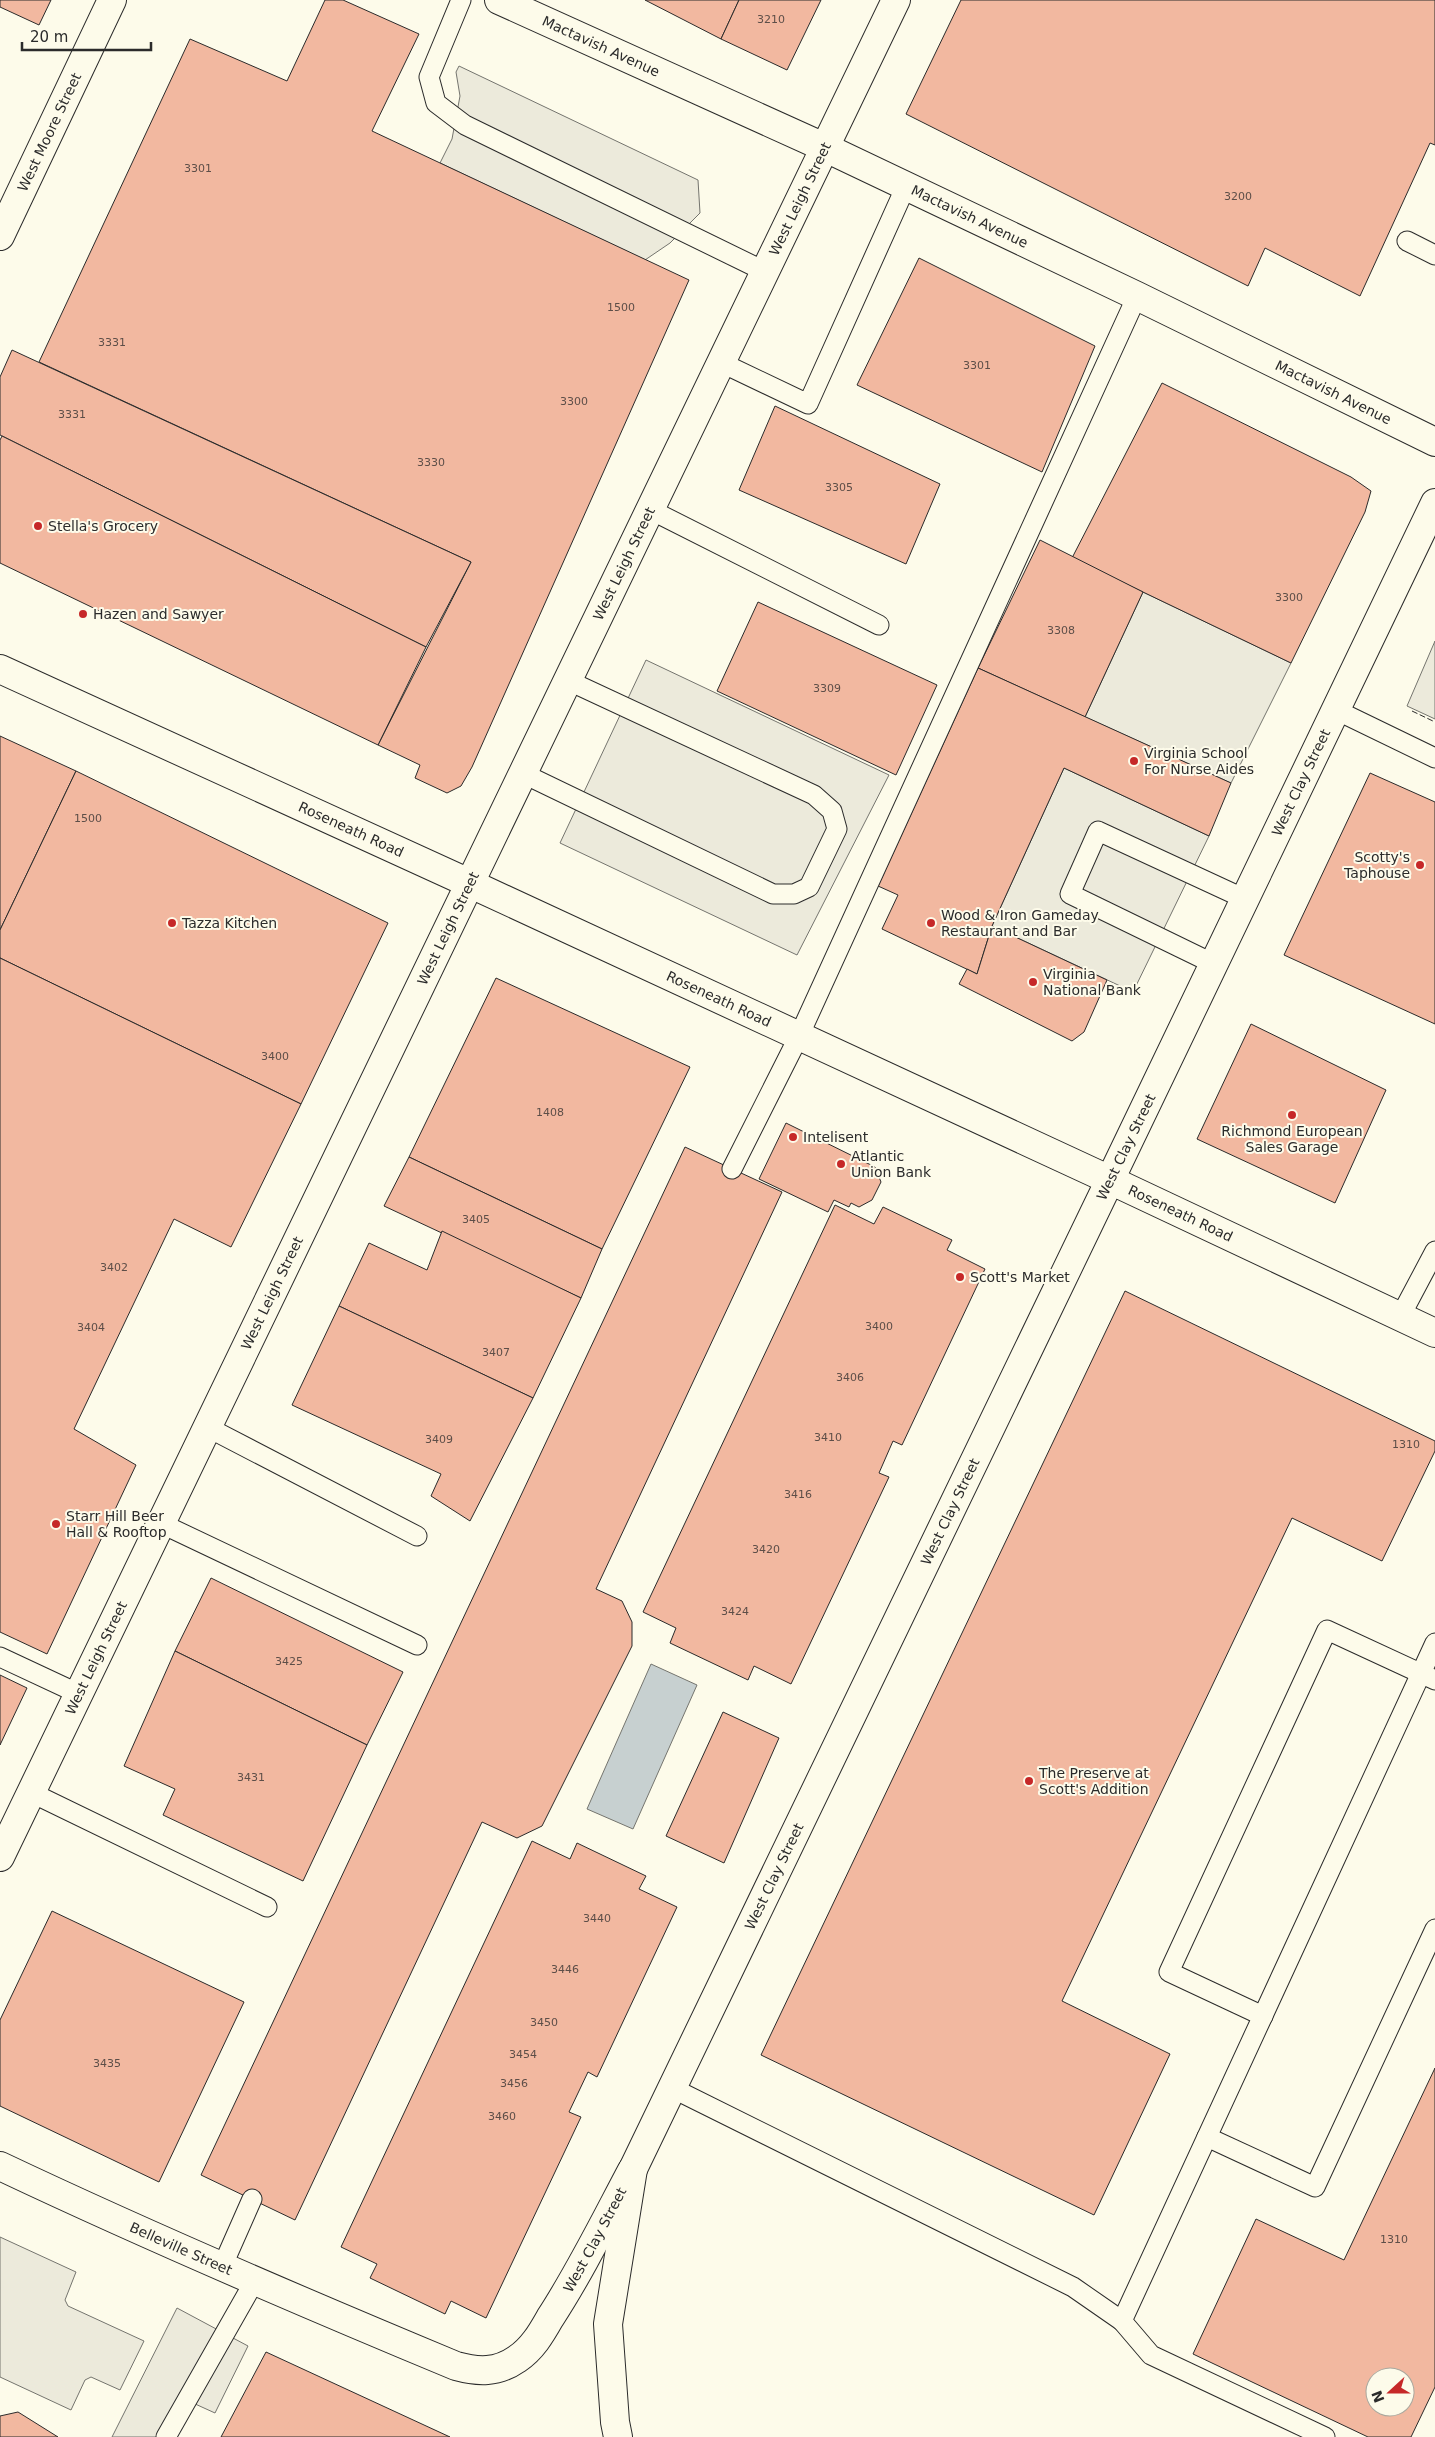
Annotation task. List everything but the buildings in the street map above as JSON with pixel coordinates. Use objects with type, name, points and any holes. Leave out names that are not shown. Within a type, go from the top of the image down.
[{"type":"main road","name":"West Moore Street","points":[[0,236],[112,0]]},
{"type":"main road","name":"Mactavish Avenue","points":[[499,0],[826,148],[1137,296],[1435,442]]},
{"type":"main road","name":"West Leigh Street","points":[[0,1857],[77,1693],[471,884],[896,0]]},
{"type":"main road","name":"West Clay Street","points":[[362,2327],[456,2366],[475,2371],[496,2370],[517,2360],[532,2347],[563,2299],[633,2168],[672,2088],[1435,503]]},
{"type":"main road","name":"Roseneath Road","points":[[0,670],[471,884],[1435,1333]]},
{"type":"main road","name":"Belleville Street","points":[[0,2166],[137,2231],[362,2327]]},
{"type":"main road","points":[[618,2437],[615,2422],[608,2324],[633,2168]]},
{"type":"lane","points":[[461,0],[429,77],[436,102],[465,125],[766,272]]},
{"type":"lane","points":[[722,362],[808,404],[906,186]]},
{"type":"lane","points":[[1407,241],[1435,255]]},
{"type":"lane","points":[[732,1169],[799,1036],[1137,296]]},
{"type":"lane","points":[[651,510],[880,625]]},
{"type":"lane","points":[[524,774],[773,894],[794,894],[809,887],[813,879],[837,829],[832,811],[814,794],[569,681]]},
{"type":"lane","points":[[1336,710],[1435,758]]},
{"type":"lane","points":[[1214,964],[1070,894],[1098,832],[1244,899]]},
{"type":"lane","points":[[1400,1317],[1435,1251]]},
{"type":"lane","points":[[207,1427],[417,1536]]},
{"type":"lane","points":[[160,1523],[418,1645]]},
{"type":"lane","points":[[1263,2016],[1169,1972],[1327,1630],[1428,1677]]},
{"type":"lane","points":[[1122,2321],[1263,2016],[1428,1677],[1435,1643]]},
{"type":"lane","points":[[0,1657],[77,1693]]},
{"type":"lane","points":[[30,1792],[267,1907]]},
{"type":"lane","points":[[1207,2137],[1315,2187],[1435,1929]]},
{"type":"lane","points":[[672,2088],[1073,2287],[1122,2321],[1151,2355],[1325,2437]]},
{"type":"lane","points":[[222,2267],[252,2199]]},
{"type":"lane","points":[[166,2437],[254,2282]]},
{"type":"shaded area","points":[[459,66],[698,180],[700,213],[670,243],[645,260],[440,163],[452,139],[460,96],[456,72]]},
{"type":"shaded area","points":[[1143,592],[1291,663],[1231,783],[1085,717]]},
{"type":"shaded area","points":[[1435,641],[1435,719],[1407,706]]},
{"type":"shaded area","points":[[646,660],[889,775],[797,955],[560,843]]},
{"type":"shaded area","points":[[1064,768],[1209,836],[1133,992],[992,926]]},
{"type":"shaded area","points":[[651,1664],[697,1685],[633,1829],[587,1809]]},
{"type":"shaded area","points":[[0,2237],[76,2272],[65,2300],[68,2306],[144,2341],[120,2390],[91,2377],[85,2380],[71,2410],[0,2377]]},
{"type":"shaded area","points":[[177,2308],[248,2346],[215,2413],[193,2403],[176,2437],[112,2437]]},
{"type":"fence","points":[[1412,711],[1435,722]]},
{"type":"place","name":"Stella's Grocery","points":[[38,526]]},
{"type":"place","name":"Hazen and Sawyer","points":[[83,614]]},
{"type":"place","name":"Virginia School For Nurse Aides","points":[[1134,761]]},
{"type":"place","name":"Scotty's Taphouse","points":[[1420,865]]},
{"type":"place","name":"Tazza Kitchen","points":[[172,923]]},
{"type":"place","name":"Wood & Iron Gameday Restaurant and Bar","points":[[931,923]]},
{"type":"place","name":"Virginia National Bank","points":[[1033,982]]},
{"type":"place","name":"Richmond European Sales Garage","points":[[1292,1115]]},
{"type":"place","name":"Intelisent","points":[[793,1137]]},
{"type":"place","name":"Atlantic Union Bank","points":[[841,1164]]},
{"type":"place","name":"Scott's Market","points":[[960,1277]]},
{"type":"place","name":"Starr Hill Beer Hall & Rooftop","points":[[56,1524]]},
{"type":"place","name":"The Preserve at Scott's Addition","points":[[1029,1781]]}]
